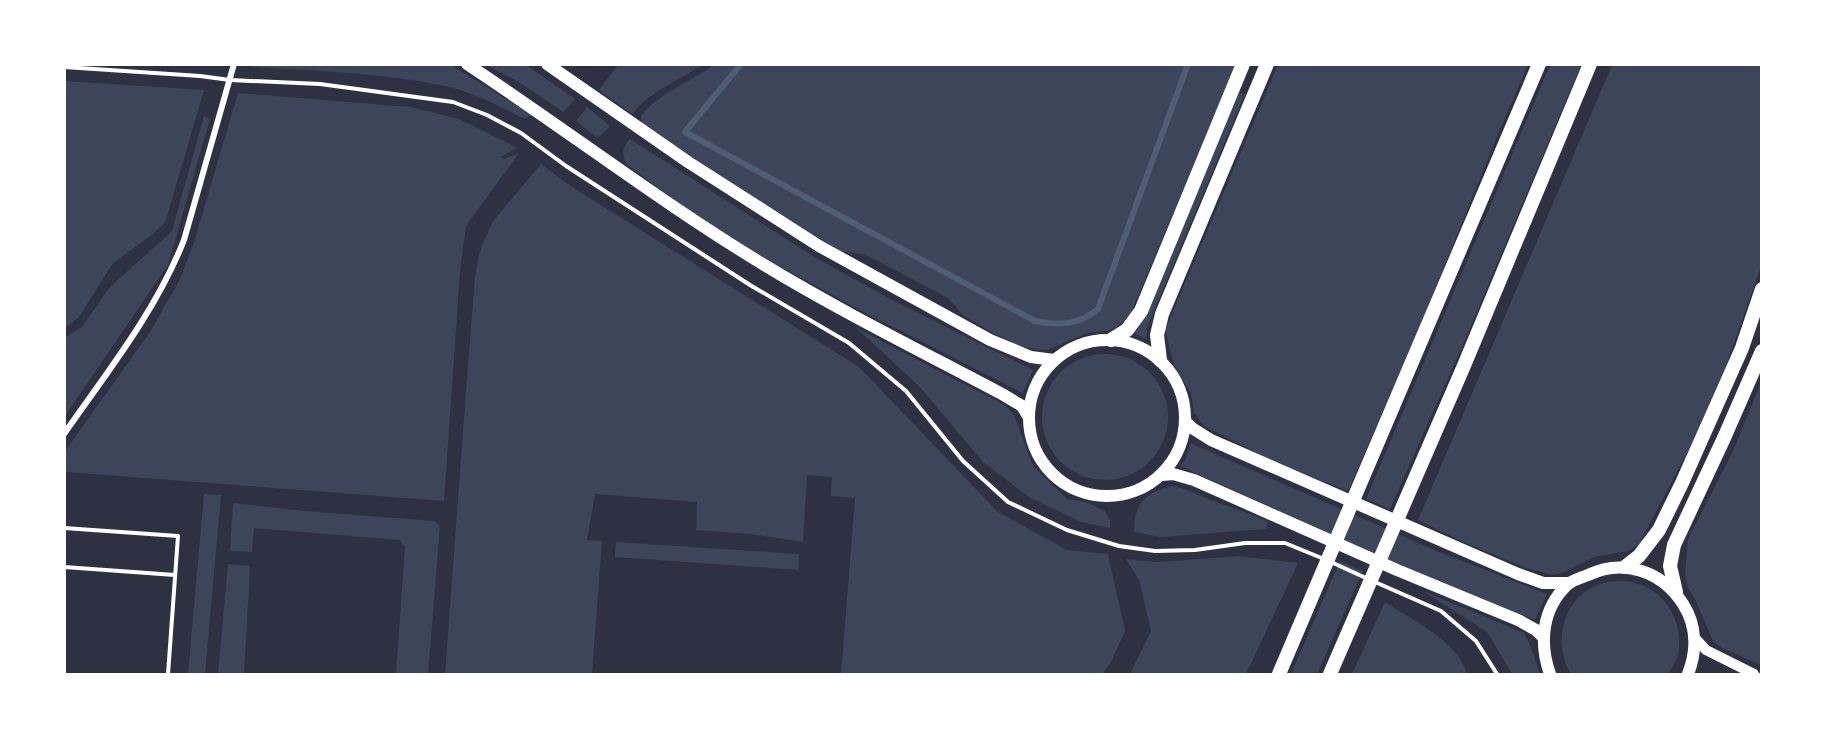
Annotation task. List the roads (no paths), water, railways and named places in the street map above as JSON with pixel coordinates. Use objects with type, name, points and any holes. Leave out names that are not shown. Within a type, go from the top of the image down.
[{"type":"highway","points":[[1111,340],[1127,330],[1141,311],[1243,64]]},
{"type":"highway","points":[[1160,360],[1157,335],[1162,314],[1267,64]]},
{"type":"highway","points":[[1279,675],[1539,64]]},
{"type":"highway","points":[[1330,675],[1416,480],[1590,64]]},
{"type":"highway","points":[[1625,567],[1638,556],[1659,530],[1742,348],[1761,290]]},
{"type":"highway","points":[[1676,592],[1670,566],[1674,545],[1724,438],[1761,351]]},
{"type":"main road","points":[[467,64],[647,189],[766,266],[869,324],[1002,394],[1022,406],[1029,416]]},
{"type":"main road","points":[[547,64],[698,169],[819,246],[990,340],[1031,357],[1054,360]]},
{"type":"main road","points":[[1111,340],[1137,346],[1160,360],[1180,388],[1185,422],[1180,448],[1162,475],[1137,490],[1117,496],[1095,496],[1074,489],[1055,477],[1033,446],[1029,430],[1032,397],[1040,377],[1054,360],[1090,341],[1111,340]]},
{"type":"main road","points":[[1185,422],[1211,440],[1543,583],[1568,583],[1602,568],[1625,567],[1644,570],[1661,579],[1676,592],[1689,614],[1695,638],[1693,661],[1688,675]]},
{"type":"main road","points":[[1162,475],[1173,474],[1184,477],[1216,490],[1397,570],[1518,620],[1536,630],[1543,637]]},
{"type":"main road","points":[[1550,675],[1543,656],[1543,637],[1547,615],[1554,601],[1568,583]]},
{"type":"street","points":[[64,434],[142,322],[173,268],[184,240],[234,64]]},
{"type":"street","points":[[1695,638],[1706,650],[1754,675]]},
{"type":"lane","points":[[64,67],[230,80],[320,84],[453,102],[487,116],[521,133],[567,166],[750,285],[849,343],[906,392],[963,461],[1008,502],[1066,530],[1119,546],[1155,551],[1245,543],[1285,543],[1441,611],[1476,641],[1497,675]]},
{"type":"lane","points":[[64,528],[178,536],[168,675]]},
{"type":"lane","points":[[64,567],[175,575]]},
{"type":"waterway","points":[[741,64],[685,132],[1035,321],[1060,324],[1076,321],[1098,309],[1188,64]]}]
